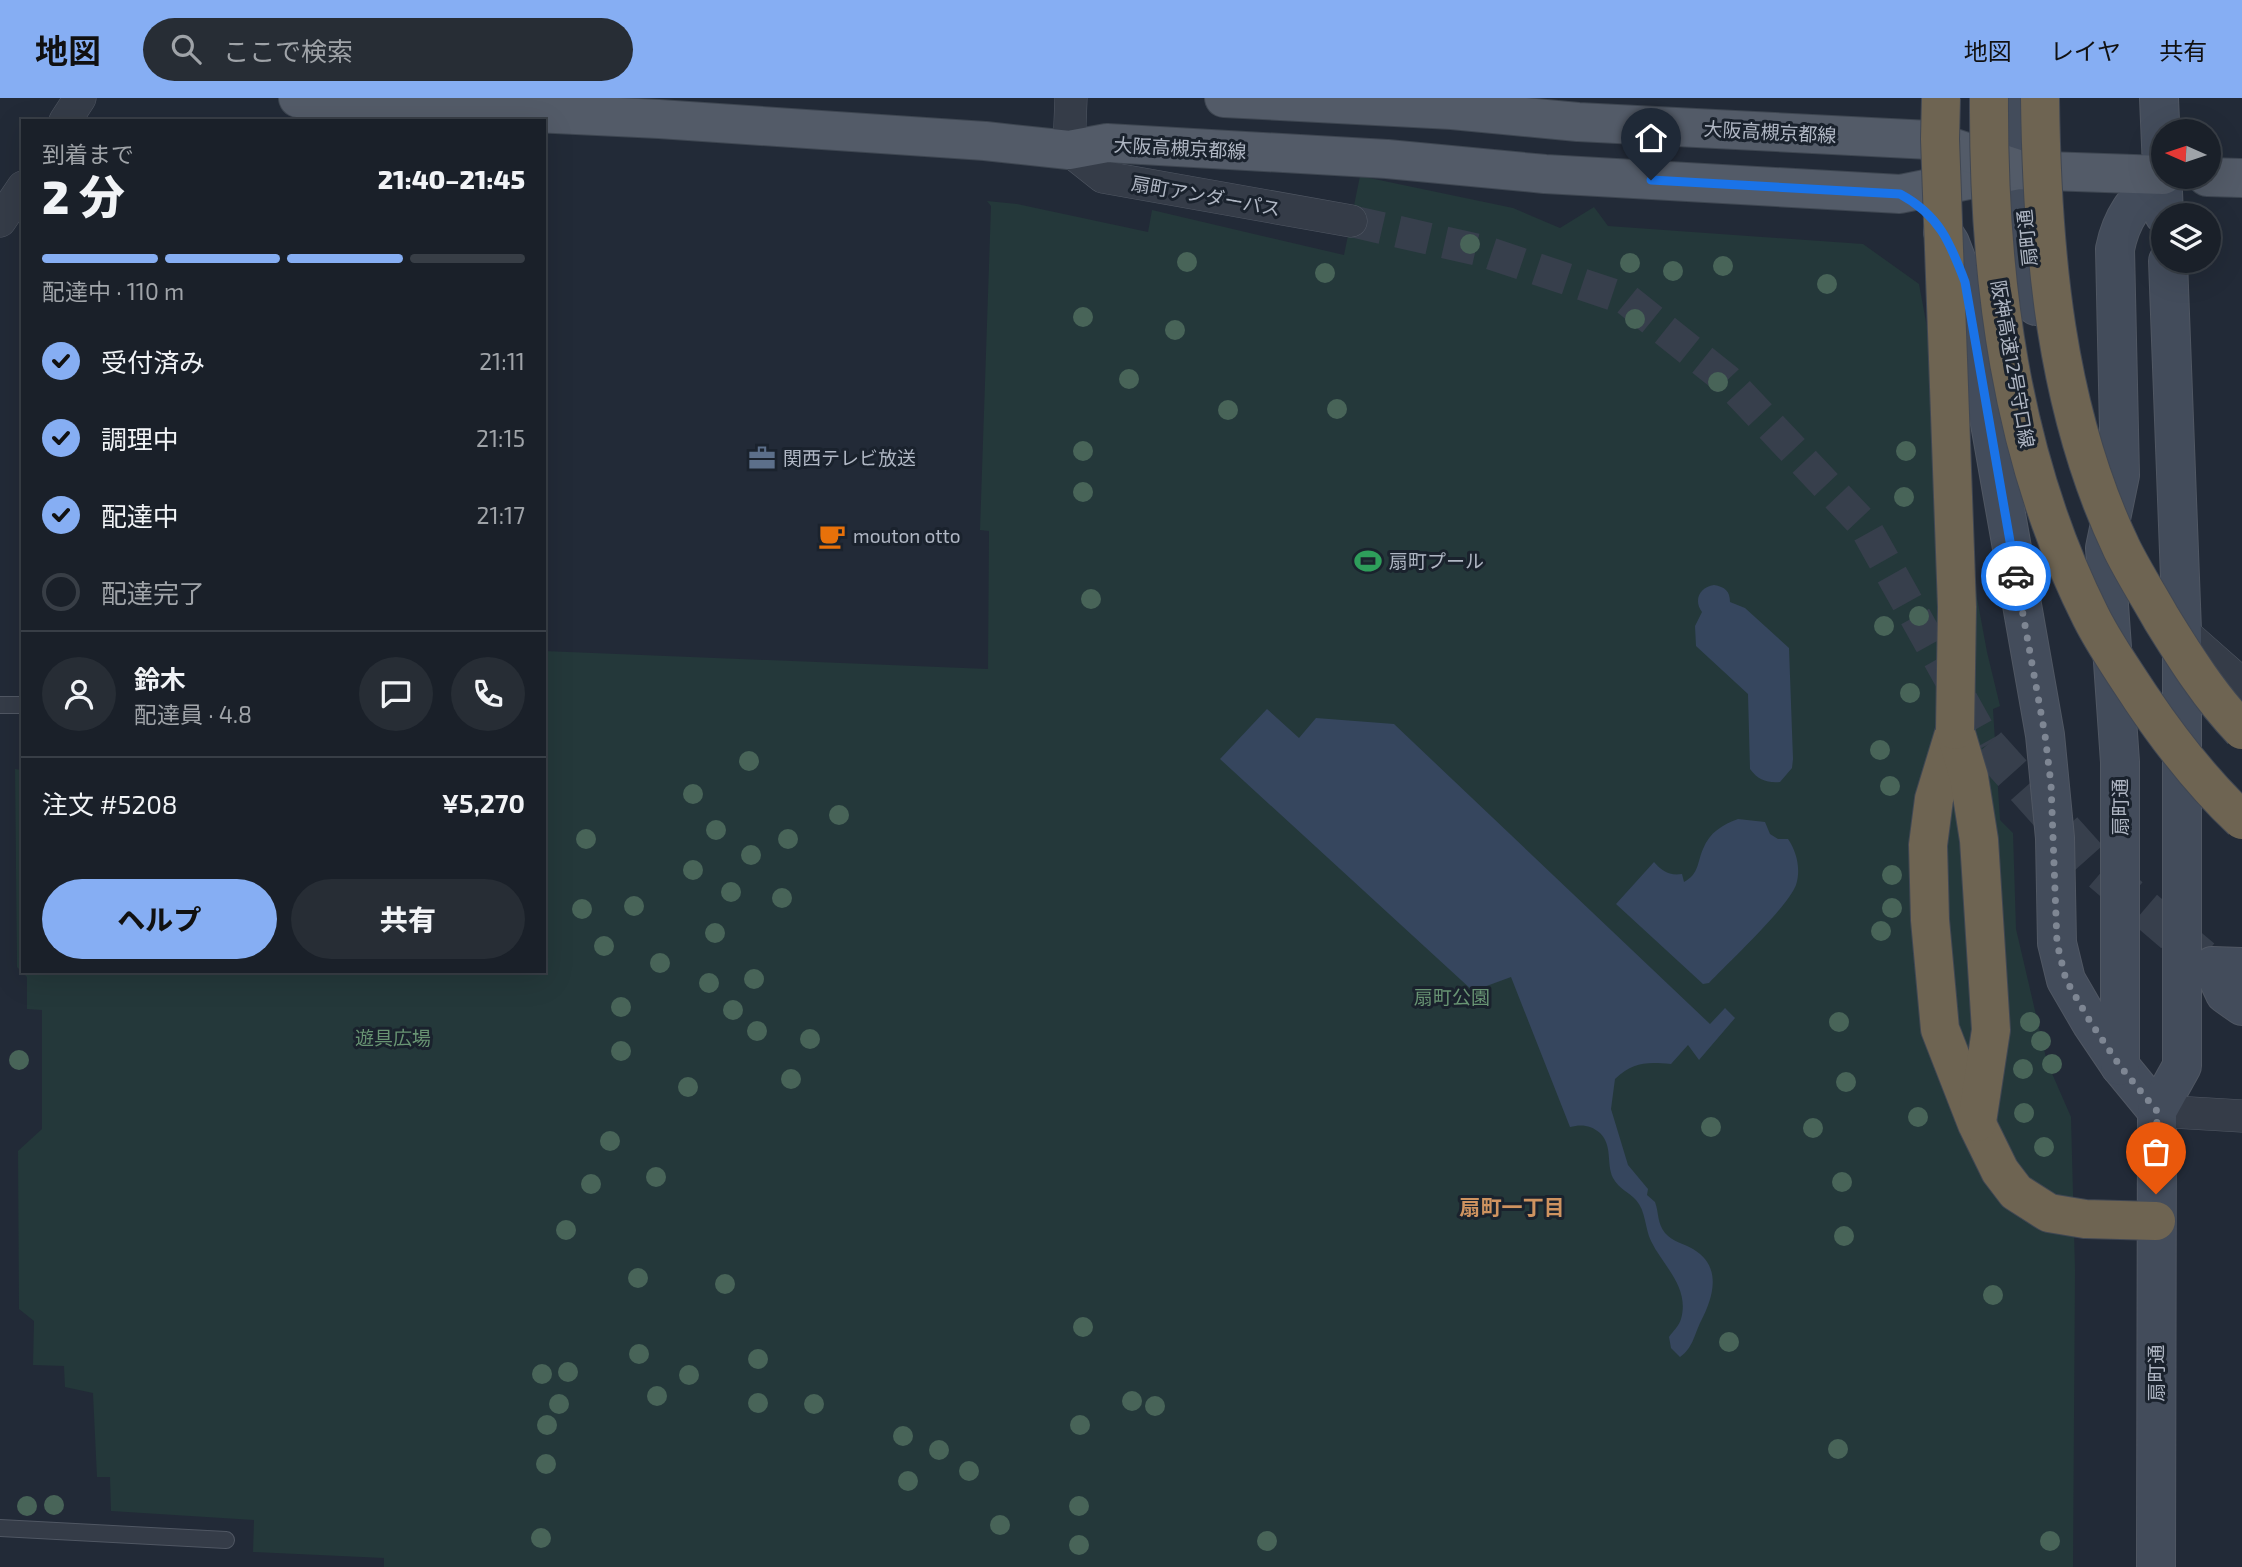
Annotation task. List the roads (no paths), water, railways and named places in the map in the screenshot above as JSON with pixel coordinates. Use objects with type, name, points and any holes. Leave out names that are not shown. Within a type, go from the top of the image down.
[{"type":"highway","points":[[1941,98],[1940,139],[1957,607],[1953,846],[1977,1124],[2000,1171],[2016,1192],[2049,1213],[2085,1219],[2156,1221]]},
{"type":"highway","name":"阪神高速12号守口線","points":[[1989,98],[1994,239],[2005,337],[2027,449],[2047,514],[2092,619],[2121,667],[2160,726],[2197,772],[2242,820]]},
{"type":"highway","points":[[2040,98],[2042,189],[2056,330],[2068,394],[2084,450],[2102,502],[2146,593],[2211,694],[2242,730]]},
{"type":"main road","name":"大阪高槻京都線","points":[[298,98],[393,106],[659,119],[931,137],[1069,150],[1107,143],[1147,145],[1387,159],[1545,174],[1900,194],[2019,170],[2151,175]]},
{"type":"main road","name":"大阪高槻京都線","points":[[1224,98],[1452,110],[1578,122],[1930,140],[2019,170]]},
{"type":"main road","points":[[2221,177],[2242,178]]},
{"type":"street","points":[[66,119],[80,98]]},
{"type":"street","points":[[1069,150],[1071,98]]},
{"type":"street","name":"扇町通","points":[[2001,98],[2019,170],[2031,281],[2049,380],[2074,473],[2105,548]]},
{"type":"street","points":[[2159,98],[2160,119]]},
{"type":"street","name":"扇町アンダーパス","points":[[1069,150],[1103,177],[1351,221]]},
{"type":"street","name":"扇町通","points":[[2120,1066],[2120,762],[2115,660],[2105,548],[2120,475],[2115,249],[2119,228],[2131,205],[2151,186]]},
{"type":"street","points":[[0,221],[21,190]]},
{"type":"street","points":[[1900,194],[1917,203],[1935,220],[1950,243],[1965,282],[2045,735],[2051,784],[2057,943],[2066,980],[2120,1066],[2157,1111],[2242,1116]]},
{"type":"street","points":[[2157,1111],[2182,1066],[2182,631],[2168,273]]},
{"type":"street","points":[[2000,489],[2062,561],[2115,660]]},
{"type":"street","points":[[2182,631],[2242,684]]},
{"type":"street","points":[[2227,966],[2225,994],[2242,1006]]},
{"type":"street","name":"扇町通","points":[[2156,1567],[2157,1111]]},
{"type":"lane","points":[[0,705],[21,705]]},
{"type":"lane","points":[[0,1528],[226,1540]]},
{"type":"water","points":[[1714,585],[1726,590],[1730,602],[1745,608],[1789,648],[1793,759],[1792,768],[1780,782],[1763,780],[1750,769],[1748,694],[1696,646],[1695,626],[1702,612],[1698,603],[1699,595],[1705,588]]},
{"type":"water","points":[[1267,709],[1299,738],[1316,718],[1394,724],[1710,1024],[1725,1008],[1735,1018],[1699,1060],[1688,1045],[1671,1064],[1640,1064],[1615,1079],[1611,1109],[1628,1165],[1648,1189],[1647,1195],[1655,1202],[1659,1222],[1665,1233],[1702,1256],[1712,1273],[1709,1302],[1691,1345],[1680,1357],[1671,1348],[1669,1337],[1681,1319],[1683,1307],[1679,1287],[1651,1241],[1639,1204],[1613,1178],[1604,1138],[1597,1130],[1589,1127],[1570,1127],[1511,977],[1473,991],[1220,759]]},
{"type":"water","points":[[1738,819],[1765,822],[1770,834],[1778,839],[1788,839],[1797,861],[1796,885],[1770,921],[1709,983],[1703,984],[1616,904],[1654,862],[1666,872],[1682,874],[1684,882],[1689,879],[1695,872],[1709,838]]},
{"type":"tunnel","points":[[1351,221],[1483,251],[1626,299],[1727,380],[1864,525],[1987,745]]},
{"type":"tunnel","points":[[1987,745],[2100,871],[2202,958]]},
{"type":"place","name":"関西テレビ放送","points":[[762,458]]},
{"type":"place","name":"mouton otto","points":[[832,536]]},
{"type":"place","name":"扇町プール","points":[[1368,561]]},
{"type":"district","name":"扇町一丁目","points":[[1512,1208]]},
{"type":"park label","name":"扇町公園","points":[[1452,997]]},
{"type":"park label","name":"遊具広場","points":[[393,1038]]}]
